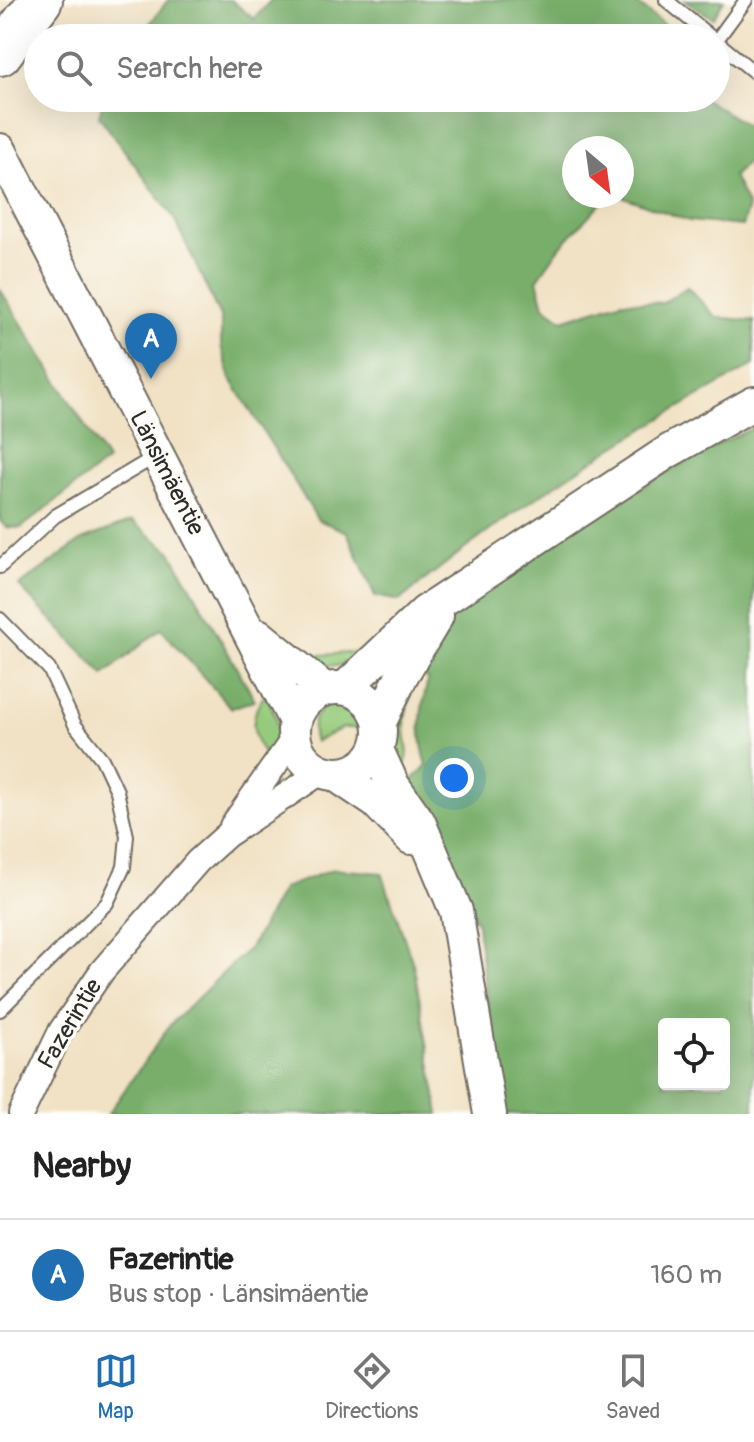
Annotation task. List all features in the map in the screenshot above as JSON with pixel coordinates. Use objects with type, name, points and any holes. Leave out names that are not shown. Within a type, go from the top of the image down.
[{"type":"highway","points":[[0,54],[41,0]]},
{"type":"main road","name":"Länsimäentie","points":[[0,150],[246,625],[294,730],[299,753],[376,802],[438,867]]},
{"type":"main road","points":[[294,730],[301,707],[335,689],[425,612],[669,451],[754,403]]},
{"type":"main road","points":[[328,773],[352,772],[367,764],[402,675],[452,595]]},
{"type":"main road","name":"Länsimäentie","points":[[246,625],[335,689],[361,694],[373,706],[378,736],[393,785],[419,822],[456,911],[490,1114]]},
{"type":"street","name":"Fazerintie","points":[[227,835],[242,808],[272,773],[294,730]]},
{"type":"street","name":"Fazerintie","points":[[21,1114],[61,1031],[102,971],[198,861],[227,835],[328,773]]},
{"type":"lane","points":[[666,0],[695,24]]},
{"type":"lane","points":[[728,24],[746,0]]},
{"type":"lane","points":[[730,52],[754,72]]},
{"type":"lane","points":[[0,567],[55,516],[158,455]]},
{"type":"lane","points":[[0,619],[49,669],[75,725],[102,759],[117,791],[127,836],[124,867],[107,903],[0,1010]]},
{"type":"green space","points":[[168,0],[231,0],[254,19],[271,0],[632,0],[663,24],[150,24]]},
{"type":"green space","points":[[684,0],[724,0],[713,18]]},
{"type":"green space","points":[[100,112],[725,112],[754,130],[754,156],[733,176],[748,207],[742,226],[689,221],[634,201],[634,136],[562,136],[562,208],[596,208],[561,246],[537,280],[544,306],[563,320],[622,301],[663,303],[687,287],[716,317],[754,321],[754,365],[661,418],[527,504],[399,601],[375,596],[347,532],[318,520],[231,379],[221,346],[221,319],[174,218],[99,116]]},
{"type":"green space","points":[[0,289],[107,461],[21,528],[6,527],[0,521]]},
{"type":"green space","points":[[754,427],[754,1114],[502,1114],[477,924],[448,852],[406,787],[427,765],[421,723],[428,680],[413,669],[433,637],[462,603],[571,528],[704,451]]},
{"type":"green space","points":[[132,521],[171,552],[255,700],[231,708],[161,629],[104,675],[19,586],[82,540]]},
{"type":"green space","points":[[361,652],[360,656],[337,666],[310,663],[307,656]]},
{"type":"green space","points":[[406,691],[411,693],[405,721],[408,754],[401,769],[395,761]]},
{"type":"green space","points":[[265,695],[277,726],[275,741],[266,758],[257,742],[254,726],[256,711]]},
{"type":"green space","points":[[337,702],[355,707],[364,728],[342,728],[315,742],[313,728],[316,716],[324,707]]},
{"type":"green space","points":[[334,869],[382,873],[414,967],[439,1114],[108,1114],[170,1025],[251,946],[283,888]]},
{"type":"place","name":"Fazerintie","points":[[151,379]]}]
